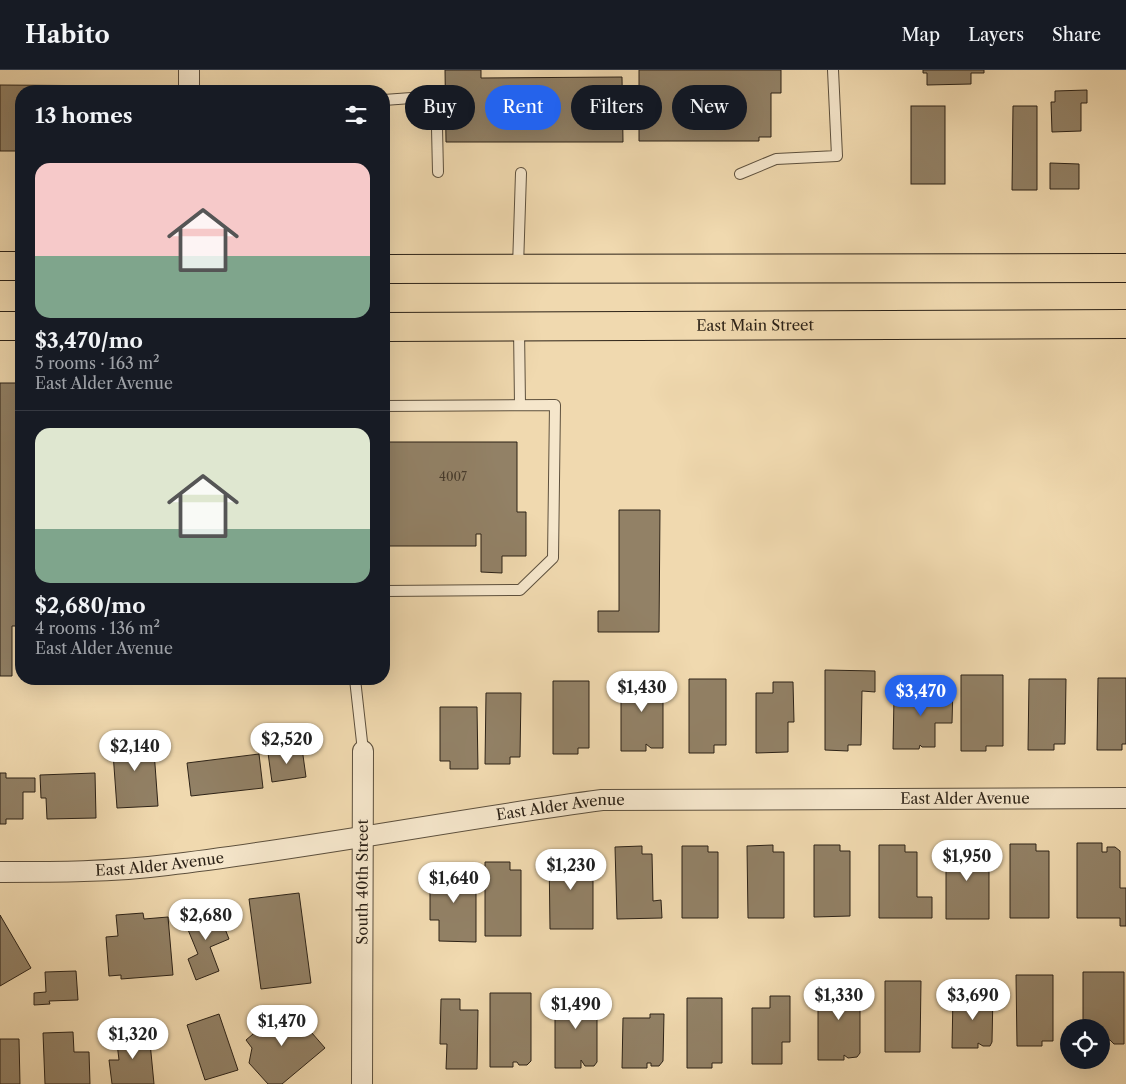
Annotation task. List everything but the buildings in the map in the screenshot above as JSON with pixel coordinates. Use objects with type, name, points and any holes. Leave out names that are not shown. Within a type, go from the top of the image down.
[{"type":"main road","points":[[0,266],[15,266]]},
{"type":"main road","points":[[390,269],[1126,268]]},
{"type":"main road","name":"East Main Street","points":[[390,327],[1126,324]]},
{"type":"main road","points":[[0,326],[15,326]]},
{"type":"street","points":[[189,70],[189,85]]},
{"type":"street","name":"South 40th Street","points":[[362,1084],[363,750]]},
{"type":"street","name":"East Alder Avenue","points":[[0,872],[50,872],[165,865],[363,838],[522,810],[602,800],[1126,798]]},
{"type":"lane","points":[[740,174],[776,159],[837,156],[833,70]]},
{"type":"lane","points":[[390,100],[425,97],[433,102],[437,128],[438,172]]},
{"type":"lane","points":[[518,269],[521,173]]},
{"type":"lane","points":[[519,326],[520,405]]},
{"type":"lane","points":[[390,406],[555,405],[553,558],[520,590],[390,591]]},
{"type":"lane","name":"South 40th Street","points":[[356,685],[363,750]]}]
